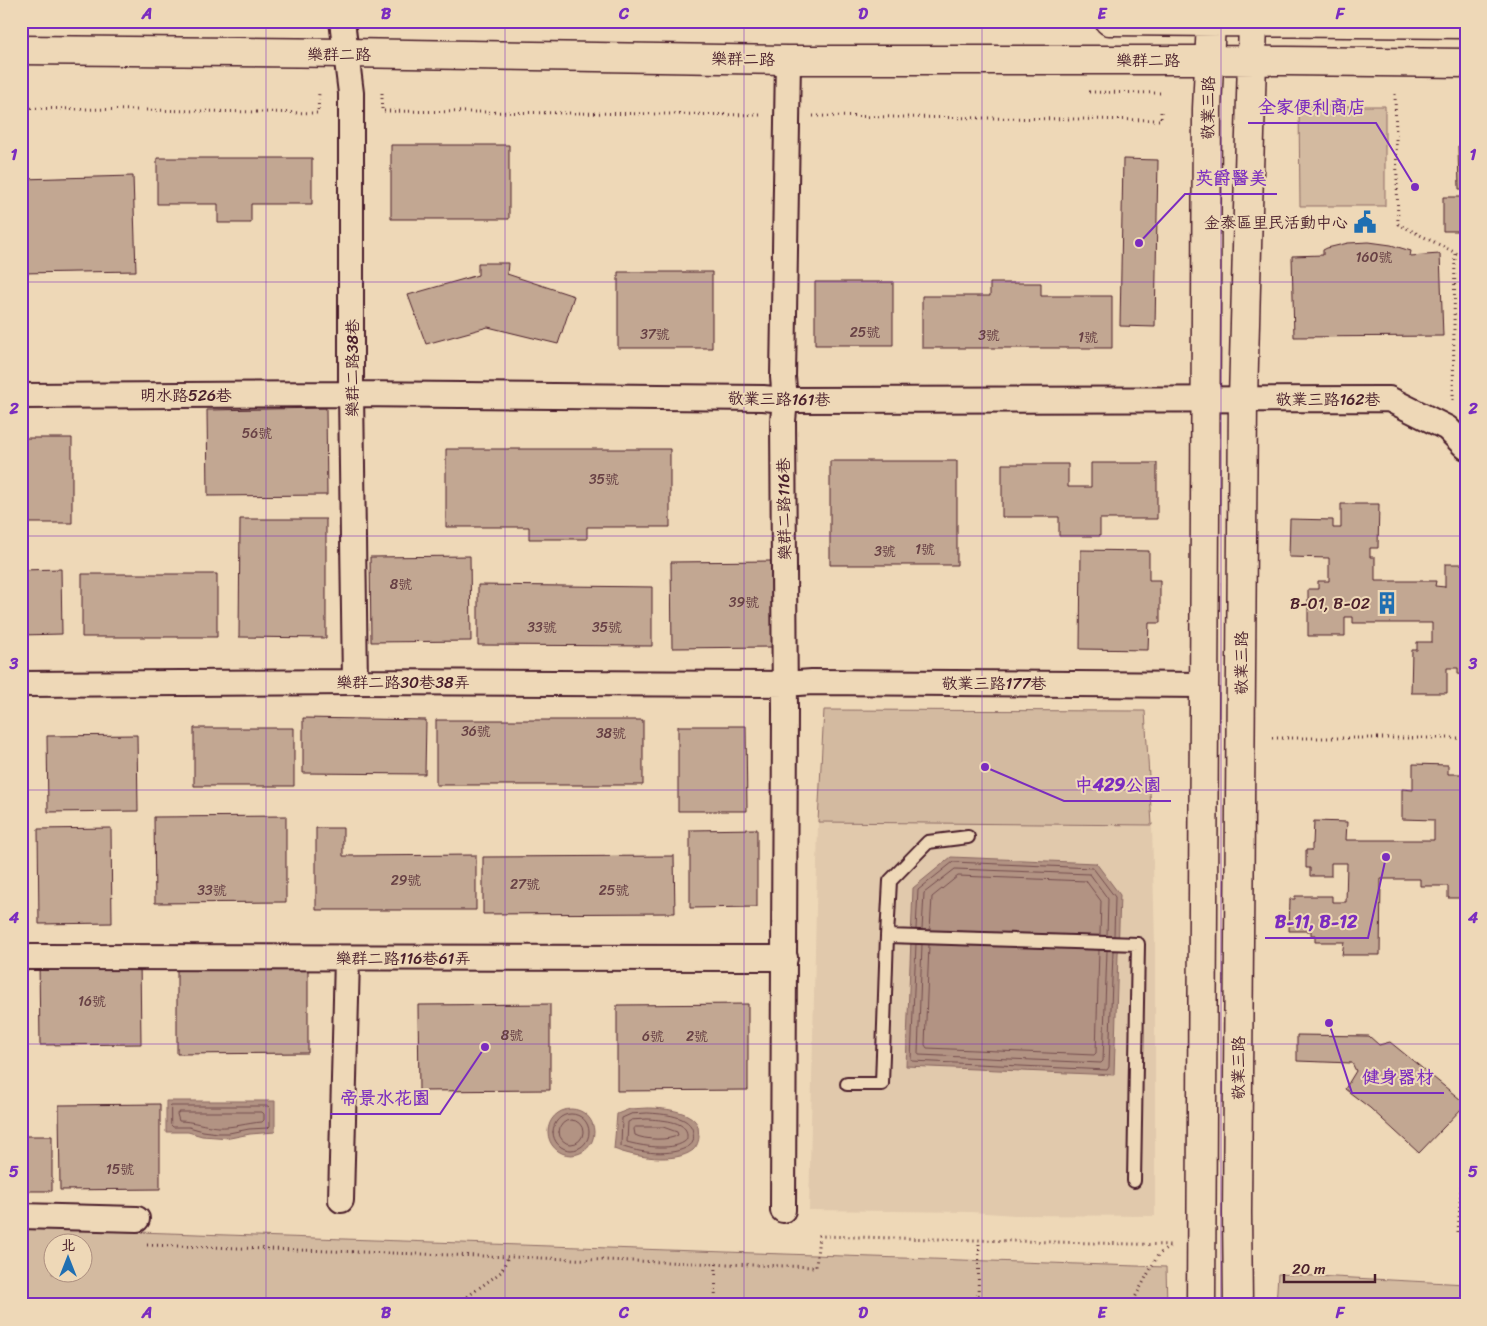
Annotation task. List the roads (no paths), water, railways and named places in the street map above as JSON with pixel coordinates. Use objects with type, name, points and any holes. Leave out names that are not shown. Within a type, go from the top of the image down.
[{"type":"street","name":"樂群二路38巷","points":[[342,21],[351,93],[351,394],[355,682]]},
{"type":"street","points":[[1109,21],[1466,24]]},
{"type":"street","name":"敬業三路","points":[[1201,1305],[1207,119],[1211,22]]},
{"type":"street","name":"敬業三路","points":[[1238,1305],[1237,1213],[1244,399],[1253,22]]},
{"type":"street","name":"樂群二路","points":[[21,50],[788,60],[1209,60],[1466,63]]},
{"type":"street","name":"樂群二路116巷","points":[[783,1210],[783,377],[788,60]]},
{"type":"street","name":"明水路526巷","points":[[21,396],[351,394]]},
{"type":"street","name":"敬業三路161巷","points":[[351,394],[763,398],[784,400],[1206,399]]},
{"type":"street","name":"敬業三路162巷","points":[[1206,399],[1389,399],[1447,428],[1466,447]]},
{"type":"street","name":"樂群二路30巷38弄","points":[[21,684],[355,682],[784,684]]},
{"type":"street","name":"敬業三路177巷","points":[[784,684],[822,682],[1204,685]]},
{"type":"street","name":"樂群二路116巷61弄","points":[[21,957],[784,958]]},
{"type":"street","points":[[341,1200],[347,958]]},
{"type":"street","points":[[21,1216],[136,1219]]},
{"type":"lane","points":[[847,1084],[882,1084],[890,881],[928,842],[968,837]]},
{"type":"lane","points":[[887,936],[1138,944],[1134,1182]]},
{"type":"water","points":[[951,857],[1096,863],[1120,895],[1114,1075],[906,1066],[913,888]]},
{"type":"water","points":[[166,1101],[275,1101],[275,1132],[230,1138],[202,1136],[188,1132],[166,1132]]},
{"type":"water","points":[[647,1108],[675,1111],[693,1119],[698,1125],[699,1136],[698,1143],[694,1149],[676,1157],[654,1158],[614,1149],[617,1114],[630,1109]]},
{"type":"water","points":[[576,1109],[580,1110],[590,1119],[593,1123],[593,1141],[584,1151],[576,1155],[566,1155],[558,1151],[549,1141],[548,1127],[552,1119],[562,1110]]},
{"type":"place","name":"全家便利商店","points":[[1415,187]]},
{"type":"place","name":"金泰區里民活動中心","points":[[1365,222]]},
{"type":"place","name":"英爵醫美","points":[[1139,243]]},
{"type":"place","name":"B-01, B-02","points":[[1387,603]]},
{"type":"place","name":"中429公園","points":[[985,767]]},
{"type":"place","name":"B-11, B-12","points":[[1386,857]]},
{"type":"place","name":"健身器材","points":[[1329,1023]]},
{"type":"place","name":"帝景水花園","points":[[485,1047]]}]
